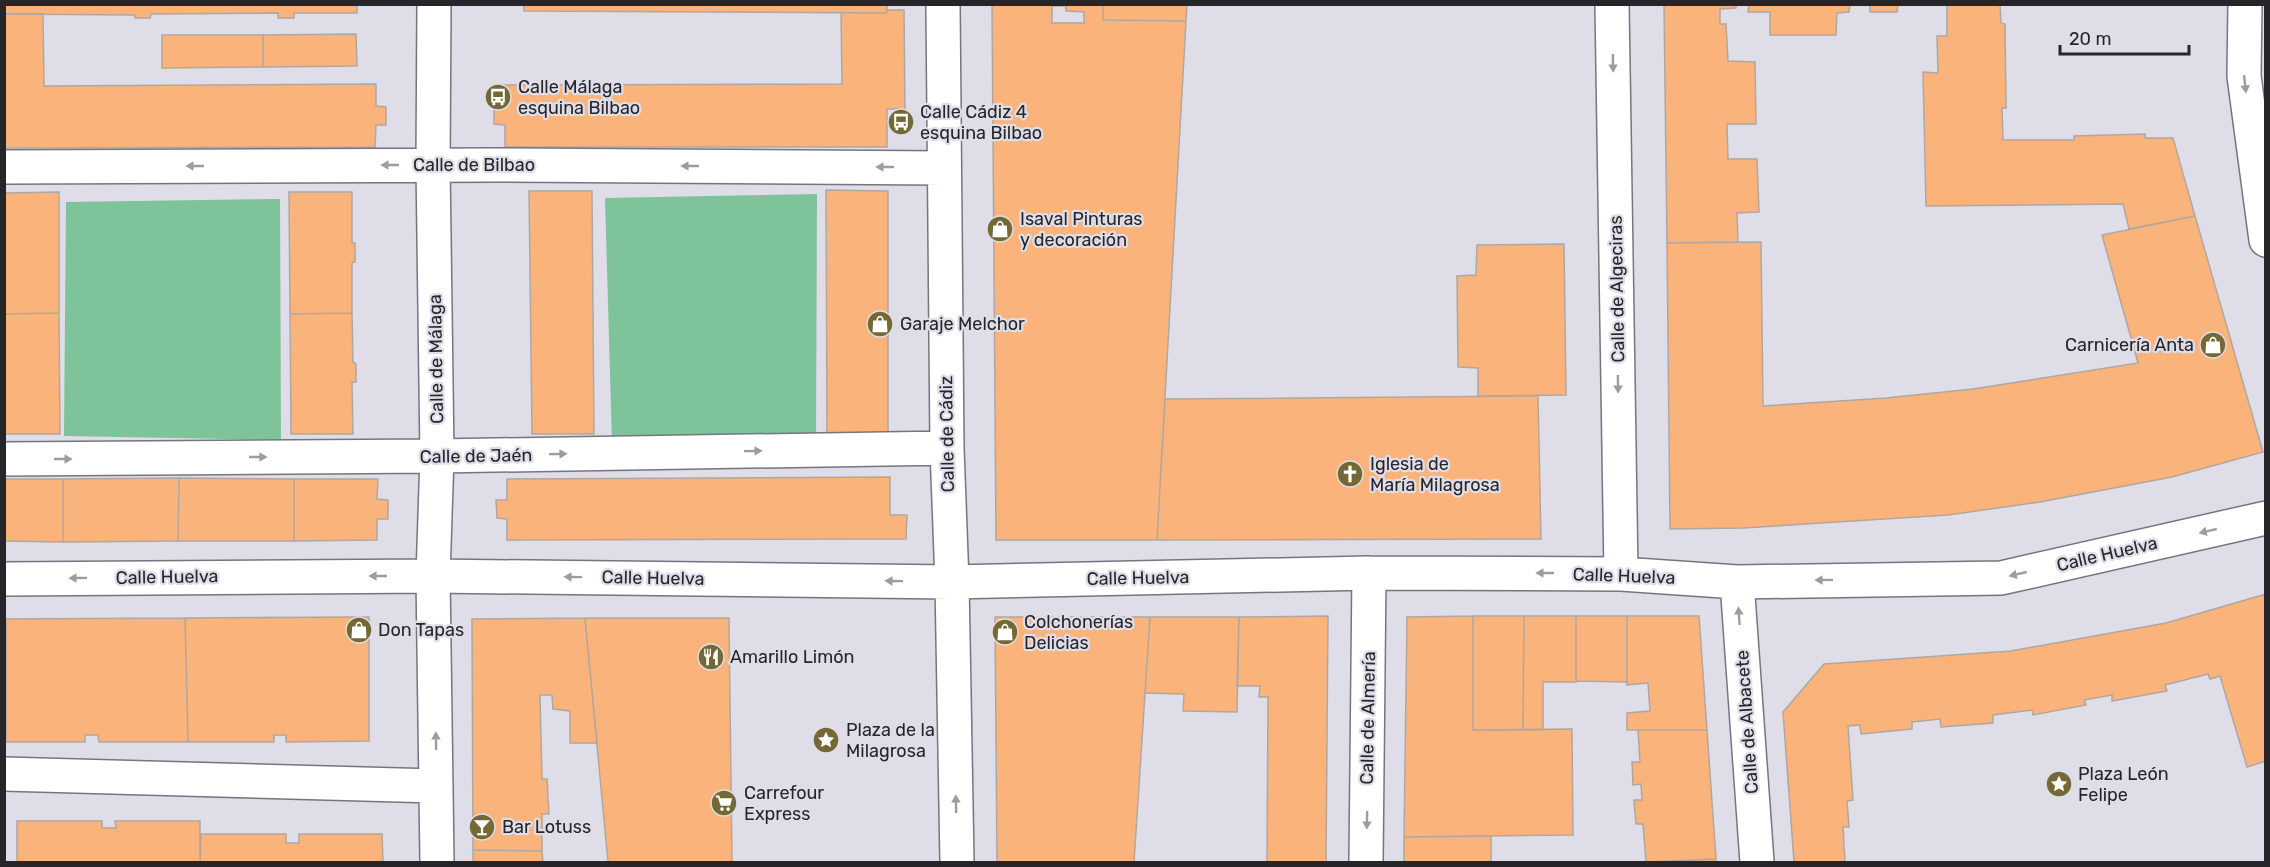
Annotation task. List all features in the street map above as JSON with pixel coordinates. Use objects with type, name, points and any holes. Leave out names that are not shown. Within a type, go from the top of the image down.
[{"type":"street","name":"Calle de Málaga","points":[[434,4],[433,165],[437,456],[433,576],[437,862]]},
{"type":"street","name":"Calle de Cádiz","points":[[943,4],[947,448],[957,862]]},
{"type":"street","name":"Calle de Algeciras","points":[[1612,4],[1621,573]]},
{"type":"street","points":[[2245,4],[2244,76],[2265,240]]},
{"type":"street","name":"Calle de Bilbao","points":[[4,167],[433,165],[944,168]]},
{"type":"street","name":"Calle de Jaén","points":[[4,459],[437,456],[947,448]]},
{"type":"street","name":"Calle Huelva","points":[[4,579],[433,576],[952,582],[1370,573],[1621,573],[1737,582],[2001,578],[2265,518]]},
{"type":"street","name":"Calle de Almería","points":[[1366,862],[1370,573]]},
{"type":"street","name":"Calle de Albacete","points":[[1737,582],[1757,862]]},
{"type":"street","points":[[4,774],[436,786]]},
{"type":"green space","points":[[817,194],[816,436],[612,443],[605,198]]},
{"type":"green space","points":[[280,199],[281,440],[64,436],[66,202]]},
{"type":"building","points":[[4,4],[357,4],[357,13],[294,13],[294,18],[278,18],[278,13],[151,14],[150,18],[135,18],[134,15],[4,14]]},
{"type":"building","points":[[524,4],[887,4],[887,10],[886,13],[524,11]]},
{"type":"building","points":[[992,4],[1103,4],[1103,20],[1186,21],[1157,540],[996,540]],"holes":[[[1052,6],[1066,6],[1066,11],[1084,12],[1084,23],[1052,23]]]},
{"type":"building","points":[[1103,4],[1187,4],[1186,21],[1103,20]]},
{"type":"building","points":[[1664,4],[1736,4],[1736,8],[1720,9],[1720,24],[1726,24],[1728,61],[1755,62],[1756,124],[1727,124],[1728,159],[1757,159],[1759,212],[1737,213],[1738,242],[1667,243]]},
{"type":"building","points":[[1749,4],[1850,4],[1849,12],[1837,13],[1836,35],[1770,35],[1770,12],[1748,12]]},
{"type":"building","points":[[1864,4],[1898,4],[1897,12],[1870,12],[1870,5]]},
{"type":"building","points":[[1947,4],[2000,4],[2001,23],[2005,24],[2006,108],[2002,108],[2003,140],[2074,140],[2074,136],[2145,134],[2145,138],[2173,138],[2195,216],[2129,229],[2123,204],[1926,206],[1923,72],[1938,73],[1937,36],[1947,36]]},
{"type":"building","points":[[887,10],[904,10],[905,109],[887,109],[887,147],[505,147],[505,125],[494,124],[494,107],[504,107],[505,85],[842,84],[841,13],[886,13]]},
{"type":"building","points":[[4,14],[43,14],[44,86],[376,84],[376,106],[386,107],[386,125],[376,125],[375,147],[4,148]]},
{"type":"building","points":[[356,34],[357,66],[263,67],[263,35]]},
{"type":"building","points":[[162,35],[263,35],[263,67],[162,68]]},
{"type":"building","points":[[826,190],[888,191],[888,433],[827,433]]},
{"type":"building","points":[[529,191],[592,191],[594,434],[532,434]]},
{"type":"building","points":[[59,192],[59,313],[4,314],[4,193]]},
{"type":"building","points":[[289,192],[352,192],[352,243],[355,243],[355,262],[352,263],[352,313],[290,314]]},
{"type":"building","points":[[2195,216],[2263,452],[2172,477],[2040,502],[1948,515],[1744,528],[1670,529],[1667,243],[1761,242],[1763,406],[1886,398],[1973,389],[2138,363],[2102,235]]},
{"type":"building","points":[[1564,244],[1566,395],[1478,396],[1478,368],[1458,367],[1457,276],[1476,275],[1477,245]]},
{"type":"building","points":[[59,313],[60,434],[4,434],[4,314]]},
{"type":"building","points":[[352,313],[353,362],[356,364],[356,382],[352,382],[353,434],[291,434],[290,314]]},
{"type":"building","name":"Iglesia de María Milagrosa","points":[[1538,396],[1541,539],[1157,540],[1165,399]]},
{"type":"building","points":[[890,477],[890,515],[907,515],[906,539],[507,540],[507,519],[497,518],[496,500],[507,500],[507,479]]},
{"type":"building","points":[[179,478],[178,541],[63,542],[63,479]]},
{"type":"building","points":[[179,478],[294,479],[294,541],[178,541]]},
{"type":"building","points":[[4,479],[63,479],[63,542],[4,541]]},
{"type":"building","points":[[294,479],[378,479],[377,499],[388,500],[388,519],[377,519],[377,540],[294,541]]},
{"type":"building","points":[[2266,594],[2266,761],[2247,767],[2220,676],[2210,679],[2208,674],[2165,685],[2167,691],[2112,701],[2112,695],[2084,700],[2086,705],[2033,715],[2032,710],[1993,715],[1993,723],[1941,727],[1940,719],[1912,722],[1912,729],[1861,734],[1860,725],[1848,726],[1853,800],[1847,801],[1849,827],[1843,827],[1845,862],[1794,862],[1783,712],[1824,664],[2011,651],[2166,623]]},
{"type":"building","points":[[1328,616],[1326,862],[1267,862],[1268,697],[1259,697],[1260,686],[1237,686],[1239,617]]},
{"type":"building","points":[[1473,616],[1524,616],[1523,730],[1473,730]]},
{"type":"building","points":[[1473,616],[1473,730],[1572,729],[1573,835],[1404,837],[1407,617]]},
{"type":"building","points":[[1524,616],[1576,616],[1576,682],[1543,682],[1543,730],[1523,730]]},
{"type":"building","points":[[1576,616],[1627,616],[1627,682],[1576,681]]},
{"type":"building","points":[[1627,616],[1699,616],[1707,730],[1627,730],[1627,713],[1650,711],[1648,683],[1627,685]]},
{"type":"building","points":[[369,617],[369,741],[286,742],[286,735],[274,735],[274,742],[188,742],[185,618]]},
{"type":"building","points":[[995,617],[1150,617],[1134,862],[997,862]]},
{"type":"building","points":[[1150,617],[1239,617],[1237,712],[1183,711],[1184,694],[1145,693]]},
{"type":"building","points":[[185,618],[188,742],[99,742],[98,735],[85,735],[85,742],[6,742],[6,619]]},
{"type":"building","points":[[585,618],[597,743],[570,743],[570,711],[553,709],[552,695],[540,695],[542,779],[547,779],[549,814],[542,814],[542,851],[473,850],[472,619]]},
{"type":"building","points":[[585,618],[729,618],[732,862],[608,862]]},
{"type":"building","points":[[1638,730],[1707,730],[1716,859],[1646,862],[1643,824],[1636,824],[1634,800],[1642,800],[1641,784],[1633,785],[1632,762],[1640,762]]},
{"type":"building","points":[[17,821],[102,821],[102,828],[116,828],[115,821],[200,821],[200,862],[17,862]]},
{"type":"building","points":[[201,834],[286,834],[286,843],[299,843],[299,834],[382,834],[383,862],[200,862]]},
{"type":"building","points":[[1491,836],[1491,862],[1404,862],[1404,837]]},
{"type":"building","points":[[473,850],[542,851],[543,862],[473,862]]},
{"type":"building","points":[[1716,859],[1716,862],[1659,862]]},
{"type":"place","name":"Calle Málaga esquina Bilbao","points":[[498,97]]},
{"type":"place","name":"Calle Cádiz 4 esquina Bilbao","points":[[901,122]]},
{"type":"place","name":"Isaval Pinturas y decoración","points":[[1000,229]]},
{"type":"place","name":"Garaje Melchor","points":[[880,324]]},
{"type":"place","name":"Carnicería Anta","points":[[2213,345]]},
{"type":"place","name":"Iglesia de María Milagrosa","points":[[1350,474]]},
{"type":"place","name":"Don Tapas","points":[[359,630]]},
{"type":"place","name":"Colchonerías Delicias","points":[[1005,632]]},
{"type":"place","name":"Amarillo Limón","points":[[711,657]]},
{"type":"place","name":"Plaza de la Milagrosa","points":[[826,740]]},
{"type":"place","name":"Plaza León Felipe","points":[[2059,784]]},
{"type":"place","name":"Carrefour Express","points":[[724,803]]},
{"type":"place","name":"Bar Lotuss","points":[[482,827]]}]
